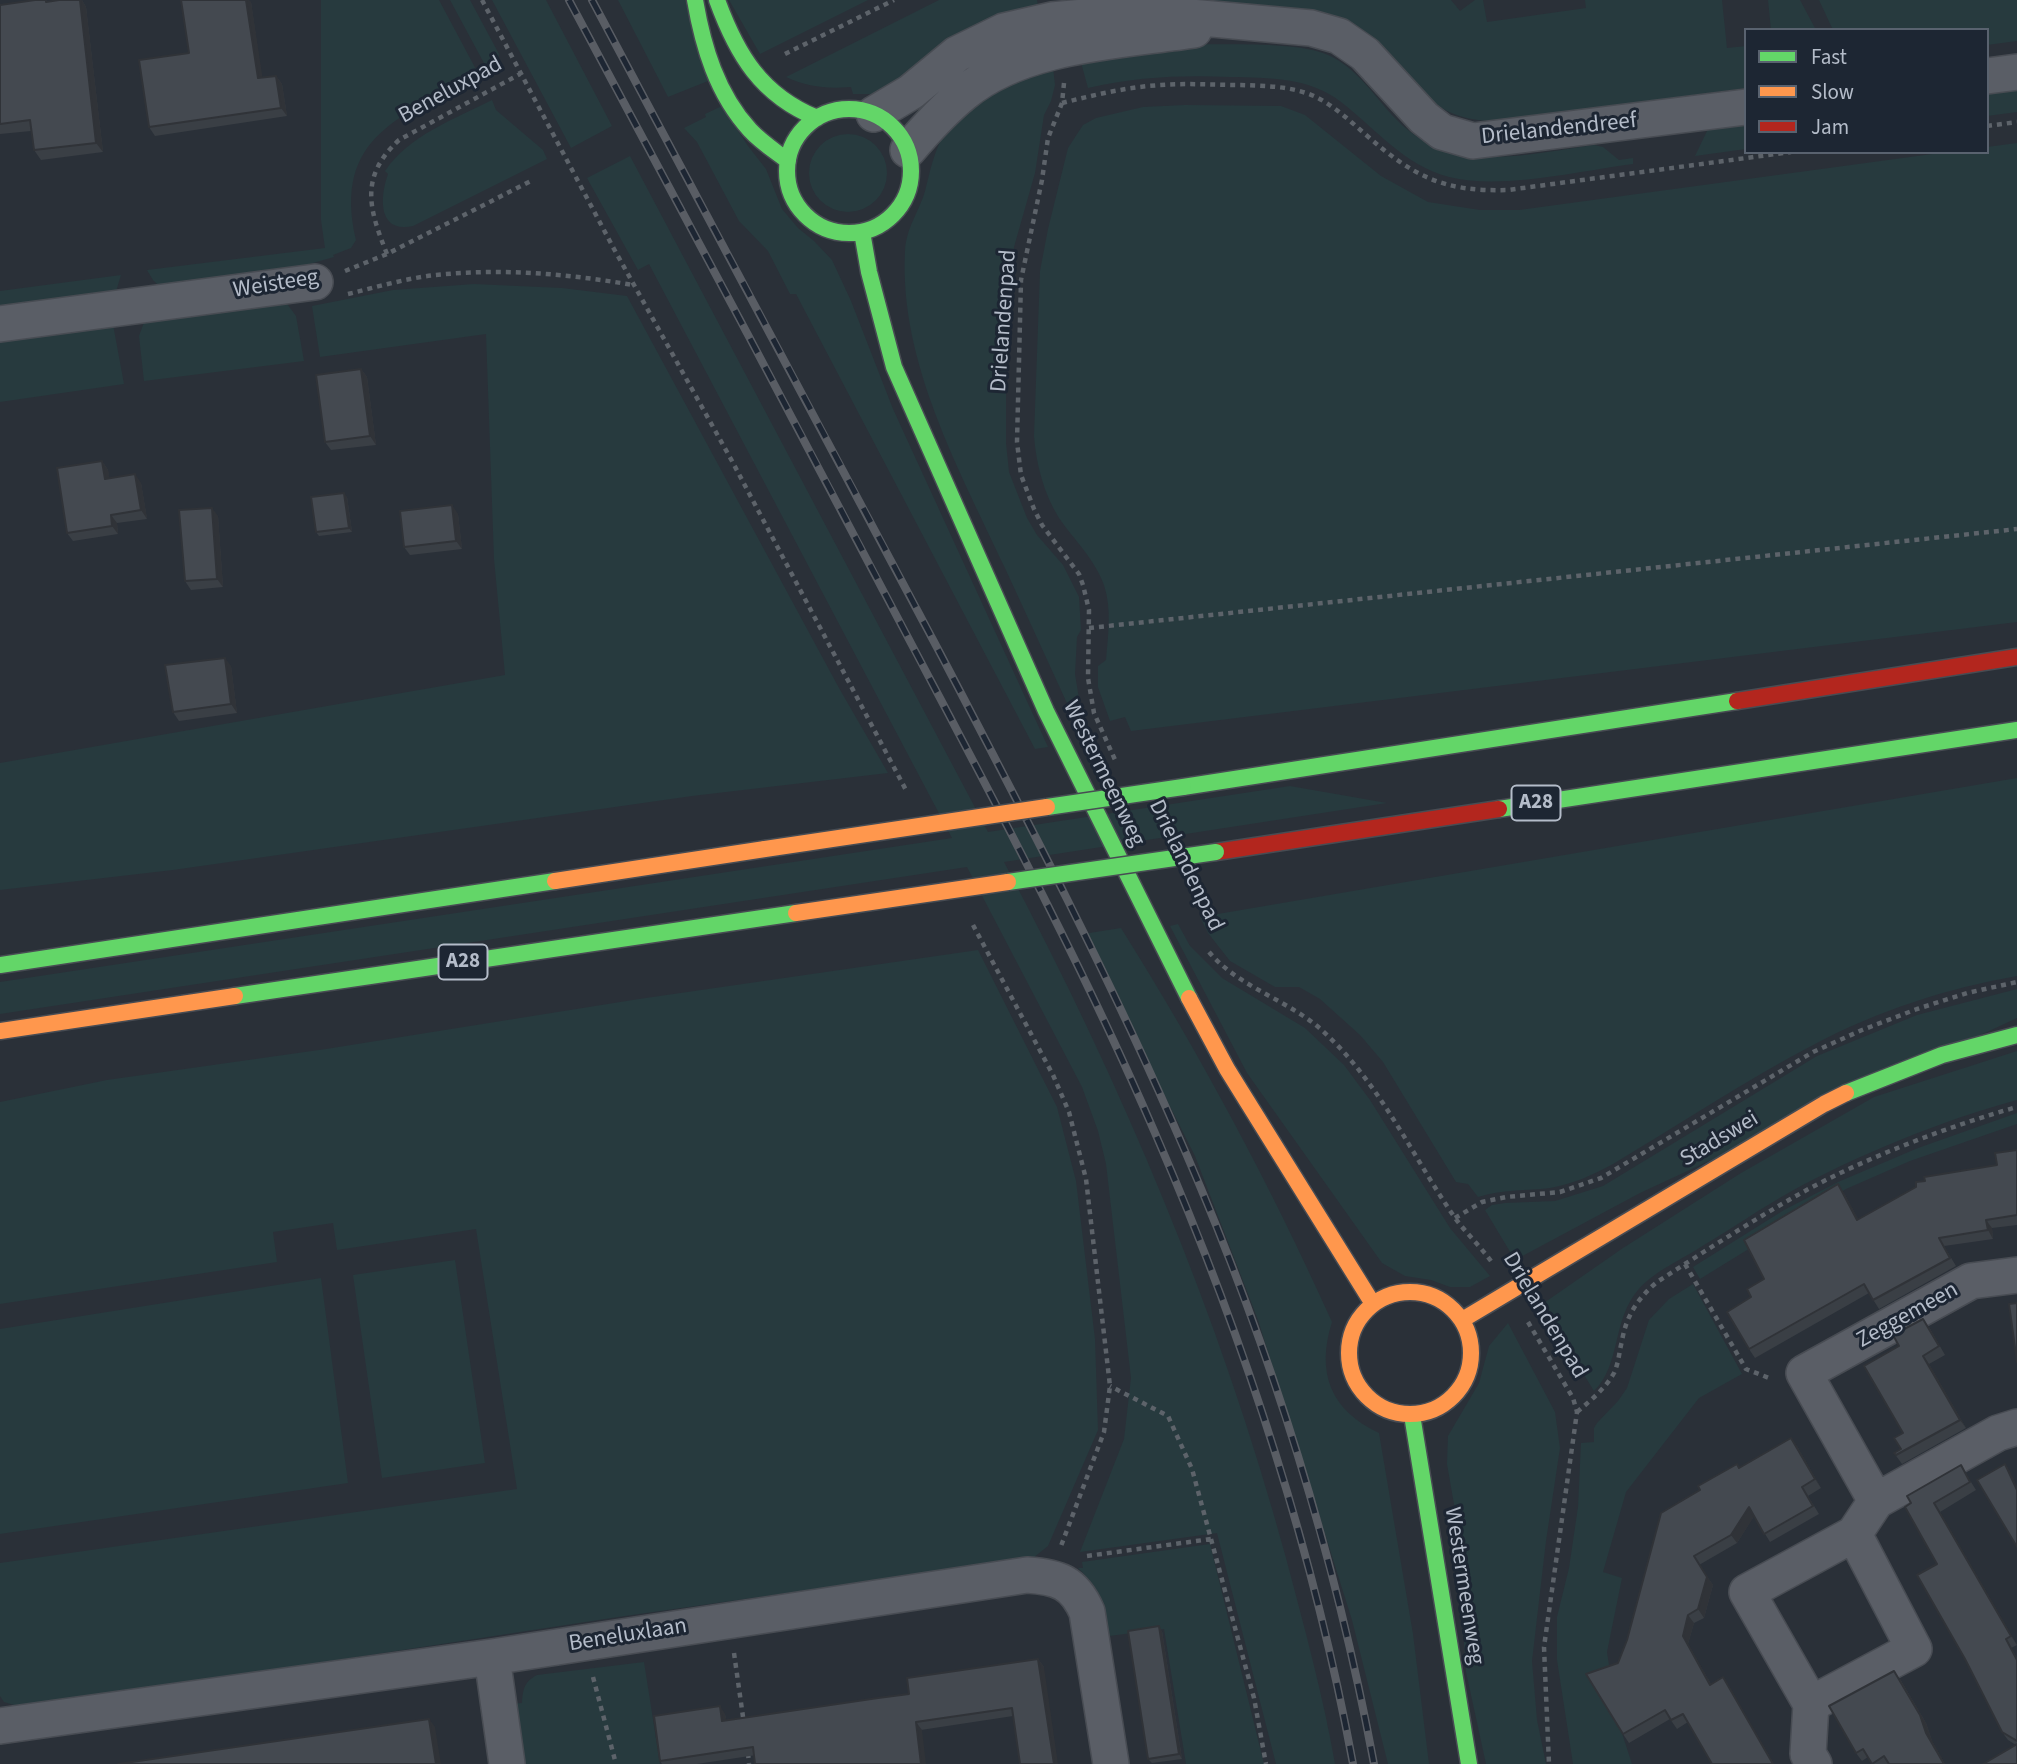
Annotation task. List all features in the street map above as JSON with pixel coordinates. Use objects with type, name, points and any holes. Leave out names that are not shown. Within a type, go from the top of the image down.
[{"type":"main road","points":[[695,0],[701,38],[719,82],[747,126],[788,161]]},
{"type":"main road","points":[[718,0],[733,39],[751,72],[782,103],[817,118]]},
{"type":"main road","points":[[845,109],[874,114],[895,128],[908,150],[911,180],[904,201],[890,219],[862,232],[845,233],[828,230],[807,216],[792,195],[787,178],[788,161],[793,144],[803,129],[817,118],[845,109]]},
{"type":"main road","name":"Westermeenweg","points":[[862,232],[869,272],[894,367],[1046,712],[1162,946],[1227,1069],[1373,1304]]},
{"type":"main road","points":[[0,965],[1183,787],[2017,657]]},
{"type":"main road","name":"A28","points":[[0,1031],[1216,852],[2017,730]]},
{"type":"main road","points":[[66,938],[225,931]]},
{"type":"main road","name":"A28","points":[[0,1046],[129,1012]]},
{"type":"main road","name":"Stadswei","points":[[1462,1320],[1824,1104],[1869,1081],[1925,1059],[2017,1035]]},
{"type":"main road","points":[[1404,1292],[1422,1292],[1444,1302],[1462,1320],[1471,1344],[1469,1370],[1457,1393],[1437,1409],[1412,1415],[1390,1412],[1370,1401],[1356,1384],[1349,1363],[1349,1340],[1358,1320],[1373,1304],[1404,1292]]},
{"type":"main road","name":"Westermeenweg","points":[[1412,1415],[1469,1764]]},
{"type":"street","name":"Drielandendreef","points":[[874,114],[911,92],[957,54],[1004,32],[1052,20],[1136,12],[1311,28],[1339,36],[1365,54],[1424,118],[1442,132],[1473,141],[1744,107]]},
{"type":"street","name":"Drielandendreef","points":[[908,150],[926,128],[965,91],[1011,66],[1058,51],[1244,23]]},
{"type":"street","points":[[1989,76],[2017,72]]},
{"type":"street","name":"Weisteeg","points":[[0,324],[328,289]]},
{"type":"street","name":"Zeggemeen","points":[[1804,1373],[1970,1281],[2017,1275]]},
{"type":"street","points":[[1804,1373],[1875,1501]]},
{"type":"street","points":[[1814,1764],[1808,1754],[1811,1704],[1747,1592],[1854,1535],[1875,1501],[1998,1433],[2017,1427]]},
{"type":"street","points":[[1811,1704],[1914,1649],[1854,1535]]},
{"type":"street","name":"Beneluxlaan","points":[[0,1726],[492,1657],[1027,1575],[1051,1577],[1066,1584],[1081,1597],[1087,1612],[1111,1764]]},
{"type":"street","points":[[492,1657],[507,1764]]},
{"type":"path","name":"Beneluxpad","points":[[482,0],[614,249]]},
{"type":"path","points":[[780,57],[894,0]]},
{"type":"path","name":"Drielandenpad","points":[[1058,51],[1064,82],[1063,93],[1048,138],[1021,281],[1017,442],[1021,475],[1034,509],[1079,574],[1083,585],[1089,610],[1088,678],[1094,713],[1121,772]]},
{"type":"path","name":"Beneluxpad","points":[[387,254],[373,218],[369,198],[372,180],[388,150],[399,140],[520,74]]},
{"type":"path","points":[[1989,126],[2017,122]]},
{"type":"path","name":"Weisteeg","points":[[328,289],[387,254],[533,180]]},
{"type":"path","points":[[328,289],[436,275],[546,273],[634,285]]},
{"type":"path","points":[[1088,628],[2017,529]]},
{"type":"path","name":"Drielandenpad","points":[[1206,949],[1238,977],[1316,1026],[1364,1075],[1455,1218],[1484,1251],[1573,1398],[1577,1412],[1544,1647],[1549,1764]]},
{"type":"path","name":"Stadswei","points":[[1455,1218],[1492,1199],[1560,1192],[1601,1178],[1813,1052],[1917,1009],[1967,993],[2017,982]]},
{"type":"path","points":[[1577,1412],[1600,1392],[1615,1370],[1624,1329],[1637,1302],[1657,1282],[1804,1192],[1843,1172],[1958,1126],[2017,1107]]},
{"type":"path","points":[[1685,1264],[1746,1369],[1771,1379],[1777,1387],[1804,1373]]},
{"type":"path","points":[[1111,1386],[1168,1416],[1192,1469],[1254,1698],[1266,1764]]},
{"type":"path","points":[[1081,1557],[1212,1539]]},
{"type":"path","points":[[730,1620],[744,1725]]},
{"type":"path","points":[[583,1643],[616,1764]]},
{"type":"path","points":[[747,1751],[749,1764]]},
{"type":"green space","points":[[321,0],[439,0],[479,75],[400,118],[380,134],[364,153],[354,176],[351,205],[356,240],[351,248],[333,255],[334,257],[306,265],[307,274],[165,292],[147,270],[325,248],[321,220]]},
{"type":"green space","points":[[450,0],[470,0],[499,54],[497,71],[492,78]]},
{"type":"green space","points":[[492,0],[546,0],[612,126],[571,148]]},
{"type":"green space","points":[[618,0],[685,0],[708,81],[668,97]]},
{"type":"green space","points":[[729,0],[868,0],[760,54]]},
{"type":"green space","points":[[939,0],[1037,0],[1039,12],[892,89],[873,94],[853,94],[851,87],[817,86],[786,77]]},
{"type":"green space","points":[[1067,0],[1451,0],[1460,11],[1475,0],[1483,0],[1487,22],[1586,8],[1585,0],[1722,0],[1727,48],[1744,46],[1744,88],[1500,121],[1477,120],[1459,116],[1431,100],[1382,47],[1068,7]]},
{"type":"green space","points":[[1768,0],[1800,0],[1815,28],[1771,28]]},
{"type":"green space","points":[[1819,0],[2017,0],[2017,41],[1989,45],[1989,28],[1832,28]]},
{"type":"green space","points":[[1191,44],[1281,46],[1328,55],[1349,68],[1397,120],[1418,138],[1441,149],[1465,155],[1491,157],[1594,145],[1603,147],[1619,160],[1633,158],[1633,164],[1516,180],[1449,177],[1418,164],[1392,146],[1341,102],[1302,83],[1245,77],[1194,76],[1141,79],[1088,88],[1080,59]]},
{"type":"green space","points":[[1053,67],[1055,85],[1044,115],[1035,173],[1014,247],[1006,372],[1006,443],[1009,472],[1027,518],[1037,535],[1063,565],[1079,597],[1081,630],[1077,637],[1075,674],[1082,717],[1091,739],[1084,740],[935,414],[912,333],[906,292],[905,251],[908,235],[936,153],[949,127],[977,101]]},
{"type":"green space","points":[[2017,90],[2017,112],[1989,116],[1989,92]]},
{"type":"green space","points":[[492,100],[496,110],[543,150],[547,159],[413,226],[401,227],[387,219],[383,202],[388,174],[385,171],[395,158],[434,129]]},
{"type":"green space","points":[[722,106],[766,169],[782,209],[832,260],[893,409],[1048,747],[1035,749],[796,294],[790,294],[768,251],[739,221],[697,142],[684,128]]},
{"type":"green space","points":[[1281,106],[1305,115],[1381,176],[1428,202],[1480,210],[1519,210],[1932,154],[1989,154],[1989,147],[2017,143],[2017,622],[1131,731],[1125,717],[1110,721],[1098,687],[1098,666],[1106,660],[1108,632],[1109,613],[1104,585],[1090,558],[1054,509],[1045,489],[1037,457],[1034,436],[1040,271],[1068,148],[1083,125],[1096,118],[1143,107]]},
{"type":"green space","points":[[1744,124],[1744,149],[1695,156],[1708,129]]},
{"type":"green space","points":[[848,134],[863,137],[875,146],[884,158],[887,173],[884,188],[875,200],[863,209],[848,212],[833,209],[821,200],[812,188],[809,173],[812,158],[821,146],[833,137]]},
{"type":"green space","points":[[630,156],[988,832],[1290,786],[1387,803],[1004,862],[1089,1030],[1128,1116],[1199,1290],[1260,1467],[1319,1686],[1335,1764],[1276,1764],[1217,1533],[1080,1552],[1124,1439],[1131,1378],[1106,1164],[1098,1131],[1082,1087],[967,867],[0,1014],[0,982],[952,838],[649,264],[638,270],[587,178]]},
{"type":"green space","points":[[121,275],[114,298],[0,313],[0,291]]},
{"type":"green space","points":[[474,284],[562,288],[627,296],[839,688],[888,773],[692,796],[173,870],[0,890],[0,763],[505,675],[494,559],[486,334],[320,357],[312,306],[393,290]]},
{"type":"green space","points":[[282,297],[296,316],[304,361],[144,381],[139,336],[147,314]]},
{"type":"green space","points":[[112,319],[124,384],[0,402],[0,335]]},
{"type":"green space","points":[[2017,778],[2017,976],[1913,1002],[1863,1021],[1764,1072],[1613,1164],[1583,1179],[1550,1188],[1505,1191],[1478,1197],[1468,1184],[1456,1182],[1383,1062],[1360,1035],[1320,999],[1299,987],[1275,987],[1230,961],[1208,933],[1200,917]]},
{"type":"green space","points":[[1178,924],[1190,946],[1222,978],[1305,1028],[1344,1065],[1370,1100],[1450,1228],[1490,1276],[1470,1287],[1450,1287],[1431,1280],[1405,1276],[1382,1263],[1247,1073],[1170,926]]},
{"type":"green space","points":[[1121,928],[1233,1121],[1332,1322],[1326,1357],[1331,1388],[1349,1413],[1379,1433],[1413,1634],[1429,1764],[1388,1764],[1352,1620],[1258,1320],[1195,1156],[1083,934]]},
{"type":"green space","points":[[978,950],[1057,1107],[1076,1181],[1095,1339],[1098,1430],[1048,1546],[1033,1558],[618,1617],[24,1708],[4,1702],[0,1696],[0,1563],[517,1489],[476,1229],[337,1250],[333,1223],[273,1232],[277,1262],[0,1304],[0,1102],[107,1080]]},
{"type":"green space","points":[[2017,989],[2017,1018],[1640,1193],[1515,1260],[1485,1210],[1492,1205],[1505,1203],[1555,1201],[1603,1186],[1817,1056],[1917,1015]]},
{"type":"green space","points":[[2017,1051],[2017,1100],[1930,1128],[1816,1178],[1652,1277],[1630,1302],[1609,1368],[1594,1391],[1541,1305],[1623,1248],[1741,1173],[1874,1097]]},
{"type":"green space","points":[[2017,1113],[2017,1124],[1910,1161],[1846,1189],[1700,1279],[1693,1267],[1784,1210],[1838,1182],[1918,1148]]},
{"type":"green space","points":[[455,1260],[485,1463],[382,1478],[353,1275]]},
{"type":"green space","points":[[321,1278],[348,1483],[0,1534],[0,1329]]},
{"type":"green space","points":[[1693,1284],[1742,1374],[1699,1398],[1626,1492],[1603,1572],[1622,1578],[1607,1652],[1617,1718],[1632,1764],[1573,1764],[1557,1660],[1557,1617],[1569,1568],[1578,1507],[1581,1443],[1594,1442],[1594,1428],[1597,1423],[1627,1388],[1649,1320],[1669,1299]]},
{"type":"green space","points":[[1508,1323],[1555,1412],[1560,1448],[1532,1661],[1537,1720],[1546,1764],[1486,1764],[1466,1672],[1455,1510],[1447,1464],[1448,1436],[1479,1383],[1489,1346]]},
{"type":"green space","points":[[1210,1544],[1264,1764],[1186,1764],[1164,1629],[1109,1636],[1101,1599],[1078,1568],[1083,1568],[1082,1562]]},
{"type":"green space","points":[[644,1662],[660,1764],[519,1764],[510,1704],[522,1703],[529,1680],[537,1675]]},
{"type":"building","points":[[35,0],[80,0],[96,143],[34,150],[30,120],[0,124],[0,5]]},
{"type":"building","points":[[181,0],[246,0],[258,78],[276,76],[281,108],[149,127],[139,60],[189,53]]},
{"type":"building","points":[[361,369],[370,436],[325,442],[316,375]]},
{"type":"building","points":[[102,461],[105,479],[135,474],[141,510],[111,515],[112,526],[67,533],[57,468]]},
{"type":"building","points":[[344,493],[349,528],[316,532],[311,497]]},
{"type":"building","points":[[452,505],[456,541],[404,547],[400,511]]},
{"type":"building","points":[[212,508],[217,579],[185,581],[179,510]]},
{"type":"building","points":[[225,658],[231,704],[173,712],[165,665]]},
{"type":"building","points":[[2017,1150],[2017,1215],[1986,1220],[1988,1230],[1939,1238],[1950,1258],[1873,1300],[1864,1284],[1749,1349],[1727,1312],[1751,1297],[1747,1289],[1764,1279],[1744,1240],[1838,1184],[1857,1220],[1916,1187],[1916,1182],[1925,1181],[1924,1177],[1997,1165],[1995,1153]]},
{"type":"building","points":[[2017,1303],[2017,1362],[2009,1304]]},
{"type":"building","points":[[1923,1319],[1939,1346],[1923,1356],[1960,1420],[1896,1455],[1894,1453],[1901,1449],[1894,1438],[1903,1433],[1864,1366],[1899,1346],[1893,1335]]},
{"type":"building","points":[[1791,1438],[1815,1479],[1802,1487],[1813,1506],[1764,1534],[1749,1507],[1731,1535],[1694,1556],[1707,1577],[1698,1609],[1688,1615],[1683,1636],[1710,1685],[1723,1677],[1773,1764],[1712,1764],[1683,1714],[1671,1720],[1665,1710],[1623,1734],[1586,1674],[1618,1663],[1627,1640],[1661,1513],[1700,1490],[1698,1486],[1737,1464],[1739,1468]]},
{"type":"building","points":[[2005,1464],[2017,1490],[2017,1547],[1977,1480]]},
{"type":"building","points":[[1961,1465],[1970,1482],[1934,1503],[2011,1636],[2006,1639],[2017,1660],[2017,1741],[2002,1732],[1965,1659],[1917,1575],[1937,1564],[1905,1507],[1911,1503],[1907,1496]]},
{"type":"building","points":[[1159,1626],[1179,1754],[1148,1759],[1128,1631]]},
{"type":"building","points":[[1038,1659],[1054,1764],[1020,1764],[1012,1708],[916,1722],[921,1764],[755,1764],[753,1747],[660,1761],[654,1716],[720,1706],[722,1721],[909,1694],[907,1678]]},
{"type":"building","points":[[1894,1671],[1944,1764],[1889,1764],[1884,1756],[1872,1764],[1863,1749],[1856,1753],[1829,1706]]},
{"type":"building","points":[[429,1719],[436,1764],[118,1764]]},
{"type":"building","points":[[2017,1744],[2017,1764],[1983,1764]]},
{"type":"railway","points":[[569,0],[1007,826],[1099,1009],[1155,1133],[1217,1286],[1272,1443],[1318,1602],[1353,1764]]},
{"type":"railway","points":[[592,0],[1004,776],[1098,962],[1185,1151],[1245,1300],[1297,1452],[1340,1607],[1374,1764]]},
{"type":"traffic: fast","points":[[695,0],[707,52],[729,101],[754,134],[788,161]]},
{"type":"traffic: fast","points":[[717,0],[733,38],[754,71],[781,98],[817,118]]},
{"type":"traffic: fast","points":[[849,109],[873,114],[893,127],[906,147],[911,171],[906,195],[893,215],[873,228],[849,233],[825,228],[805,215],[792,195],[787,171],[792,147],[805,127],[825,114],[849,109]]},
{"type":"traffic: fast","points":[[862,232],[869,272],[894,367],[1046,711],[1189,998]]},
{"type":"traffic: fast","points":[[1183,787],[1737,701]]},
{"type":"traffic: fast","points":[[1499,809],[2017,730]]},
{"type":"traffic: fast","points":[[1047,807],[1183,787]]},
{"type":"traffic: fast","points":[[1008,882],[1216,852]]},
{"type":"traffic: fast","points":[[0,965],[555,881]]},
{"type":"traffic: fast","points":[[235,996],[796,913]]},
{"type":"traffic: fast","points":[[1846,1093],[1942,1055],[2017,1035]]},
{"type":"traffic: fast","points":[[1412,1415],[1469,1764]]},
{"type":"traffic: slow","points":[[765,849],[1047,807]]},
{"type":"traffic: slow","points":[[555,881],[765,849]]},
{"type":"traffic: slow","points":[[796,913],[1008,882]]},
{"type":"traffic: slow","points":[[0,1031],[235,996]]},
{"type":"traffic: slow","points":[[1189,998],[1227,1069],[1373,1304]]},
{"type":"traffic: slow","points":[[1462,1320],[1846,1093]]},
{"type":"traffic: slow","points":[[1410,1292],[1433,1296],[1453,1310],[1467,1330],[1471,1353],[1467,1376],[1453,1396],[1433,1410],[1410,1414],[1387,1410],[1367,1396],[1353,1376],[1349,1353],[1353,1330],[1367,1310],[1387,1296],[1410,1292]]},
{"type":"traffic: jam","points":[[1737,701],[2017,657]]},
{"type":"traffic: jam","points":[[1216,852],[1499,809]]}]
